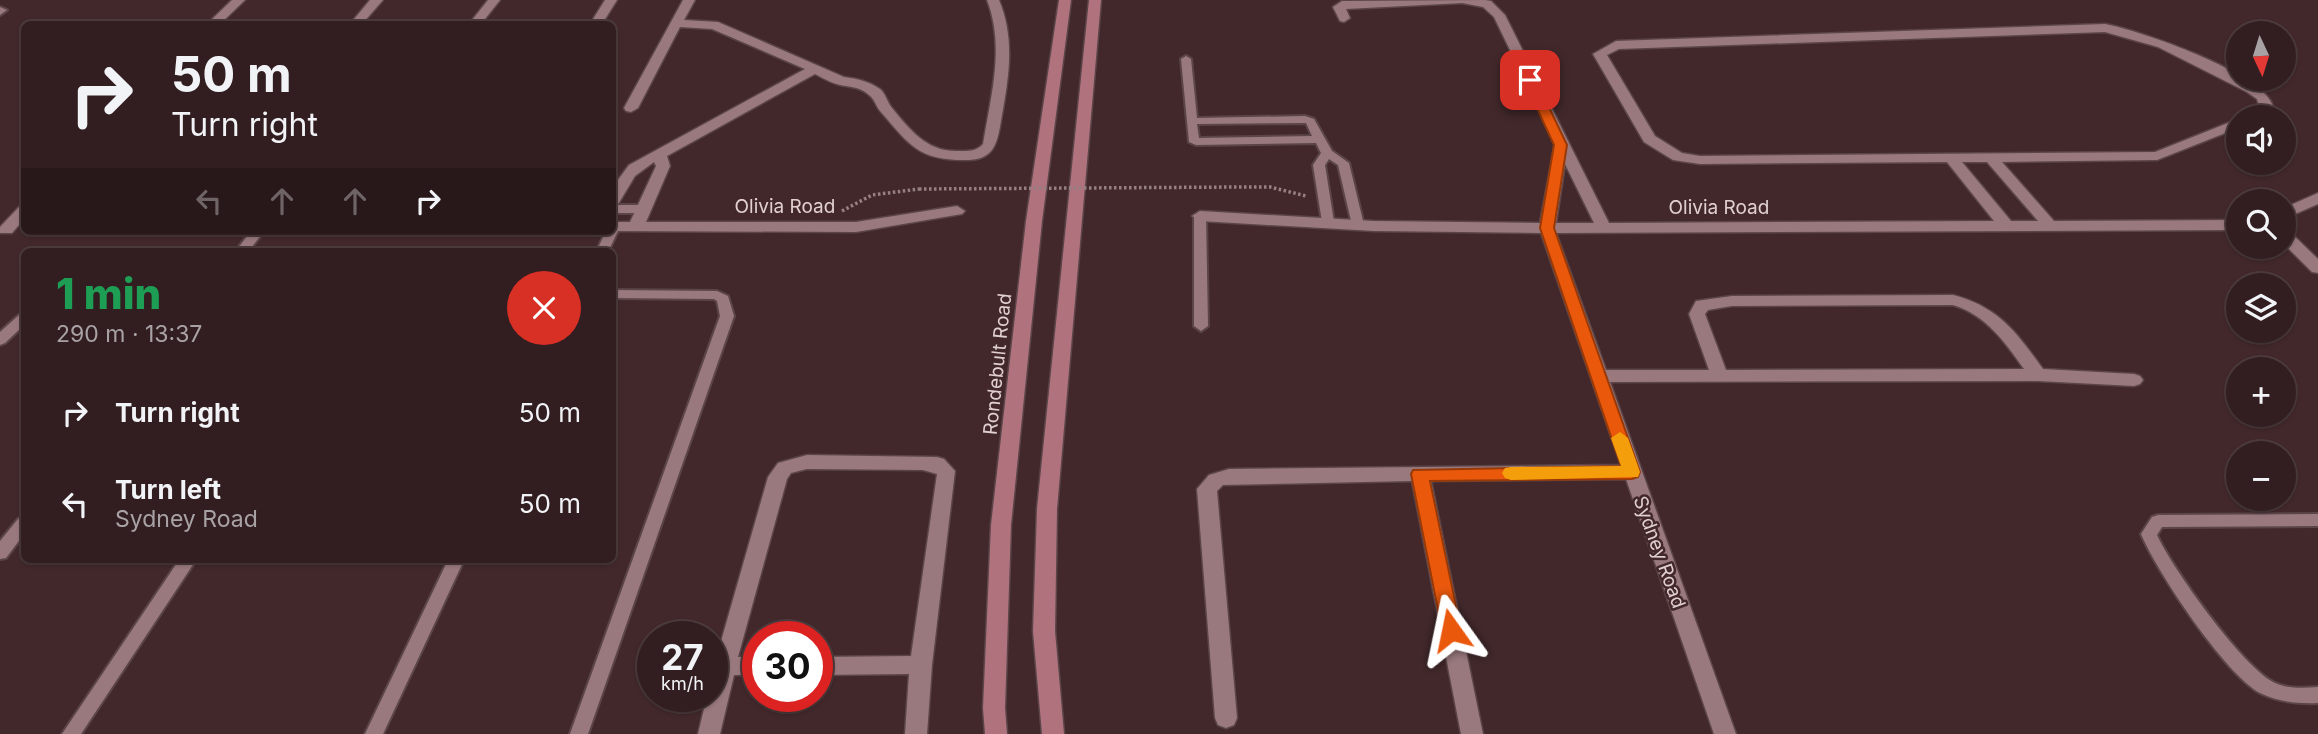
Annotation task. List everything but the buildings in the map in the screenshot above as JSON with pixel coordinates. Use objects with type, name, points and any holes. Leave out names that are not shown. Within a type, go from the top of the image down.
[{"type":"main road","name":"Rondebult Road","points":[[996,734],[994,708],[1001,525],[1034,221],[1065,0]]},
{"type":"main road","points":[[1053,734],[1044,631],[1047,509],[1095,0]]},
{"type":"street","points":[[216,21],[239,0]]},
{"type":"street","points":[[359,21],[377,0]]},
{"type":"street","points":[[477,21],[494,0]]},
{"type":"street","points":[[598,21],[611,0]]},
{"type":"street","points":[[631,108],[689,0]]},
{"type":"street","points":[[677,23],[714,25],[841,81],[859,83],[878,94],[883,106],[928,152],[944,156],[980,153],[990,144],[1003,46],[999,10],[993,0]]},
{"type":"street","points":[[1344,18],[1339,7],[1342,5],[1458,0]]},
{"type":"street","points":[[1465,0],[1487,4],[1499,15],[1604,228]]},
{"type":"street","points":[[2226,128],[2157,156],[1700,160],[1678,157],[1650,139],[1601,54],[1616,45],[2105,28],[2148,37],[2252,89],[2263,97],[2266,105]]},
{"type":"street","points":[[616,195],[629,170],[636,164],[815,69]]},
{"type":"street","name":"Sydney Road","points":[[1561,145],[1547,228],[1724,734]]},
{"type":"street","points":[[636,227],[663,166],[659,154]]},
{"type":"street","points":[[1951,158],[2007,227]]},
{"type":"street","points":[[1992,159],[2051,227]]},
{"type":"street","points":[[2296,208],[2318,198]]},
{"type":"street","name":"Olivia Road","points":[[616,229],[856,227],[957,211]]},
{"type":"street","points":[[3,230],[21,213]]},
{"type":"street","name":"Olivia Road","points":[[1200,216],[1358,225],[1547,228],[2226,225]]},
{"type":"street","points":[[3,230],[21,230]]},
{"type":"street","points":[[2296,247],[2318,268]]},
{"type":"street","points":[[1720,376],[1697,314],[1702,305],[1732,301],[1953,300],[1985,311],[2002,327],[2038,375]]},
{"type":"street","points":[[1598,376],[2038,375],[2134,380]]},
{"type":"street","points":[[728,655],[778,477],[785,468],[807,461],[937,464],[946,471],[947,482],[921,665],[916,734]]},
{"type":"street","points":[[1226,718],[1207,489],[1216,480],[1229,476],[1632,472]]},
{"type":"street","points":[[1420,474],[1472,734]]},
{"type":"street","points":[[833,666],[921,665]]},
{"type":"street","points":[[709,734],[714,712]]},
{"type":"lane","points":[[1186,59],[1193,140],[1200,144],[1319,139]]},
{"type":"lane","points":[[1191,121],[1298,118],[1310,121],[1327,153],[1343,163],[1358,225]]},
{"type":"lane","points":[[1327,153],[1320,165],[1328,222]]},
{"type":"lane","points":[[616,209],[643,209]]},
{"type":"lane","points":[[1200,216],[1201,326]]},
{"type":"lane","points":[[579,734],[727,316],[723,299],[717,295],[616,294]]},
{"type":"lane","points":[[0,340],[21,320]]},
{"type":"lane","points":[[2318,520],[2158,521],[2149,534],[2160,558],[2243,670],[2262,685],[2278,693],[2291,696],[2318,695]]},
{"type":"lane","points":[[0,553],[21,527]]},
{"type":"lane","points":[[71,734],[186,563]]},
{"type":"lane","points":[[374,734],[455,563]]},
{"type":"path","points":[[839,212],[872,195],[919,189],[1239,187]]},
{"type":"slow traffic","points":[[1511,473],[1632,472],[1620,438]]},
{"type":"route","points":[[1451,630],[1420,474],[1632,472],[1547,228],[1561,145],[1530,80]]}]
